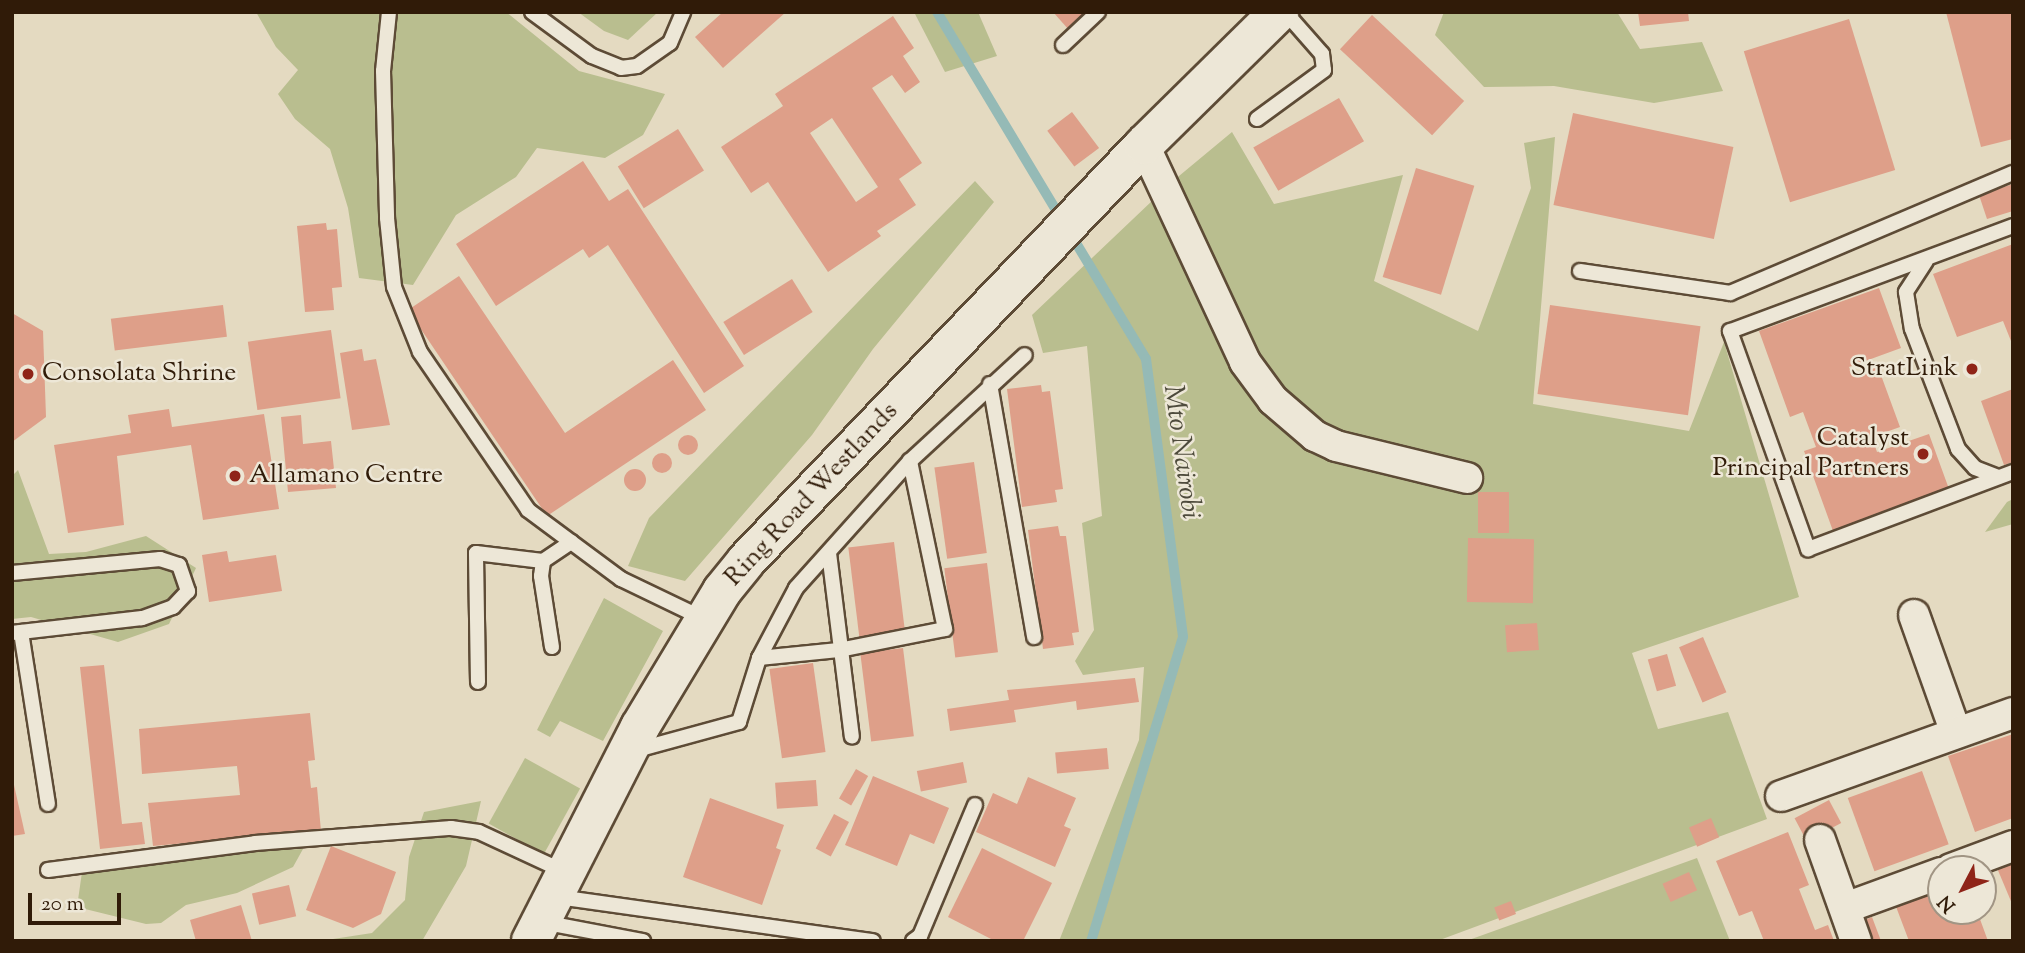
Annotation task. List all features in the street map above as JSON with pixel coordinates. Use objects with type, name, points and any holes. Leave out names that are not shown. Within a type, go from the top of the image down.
[{"type":"main road","points":[[1144,145],[1279,12]]},
{"type":"main road","name":"Ring Road Westlands","points":[[546,918],[625,753],[722,591],[775,529],[1034,264],[1144,145]]},
{"type":"street","points":[[1144,145],[1245,362],[1273,400],[1307,430],[1336,446],[1467,478]]},
{"type":"street","points":[[1914,615],[1956,733]]},
{"type":"street","points":[[1781,796],[2013,713]]},
{"type":"street","points":[[1820,840],[1856,941]]},
{"type":"street","points":[[1989,855],[2013,846]]},
{"type":"street","points":[[1845,908],[1927,878]]},
{"type":"lane","points":[[389,12],[383,71],[394,287],[420,352],[528,509],[621,579],[705,619]]},
{"type":"lane","points":[[532,12],[592,56],[621,68],[638,66],[670,43],[683,12]]},
{"type":"lane","points":[[1063,45],[1098,12]]},
{"type":"lane","points":[[1257,119],[1324,70],[1322,54],[1285,12]]},
{"type":"lane","points":[[1580,271],[1730,293],[2013,173]]},
{"type":"lane","points":[[2013,226],[1730,331],[1808,549],[2013,472]]},
{"type":"lane","points":[[1929,257],[1914,274],[1906,292],[1912,329],[1958,449],[1975,468],[1998,477]]},
{"type":"lane","points":[[625,753],[739,722],[759,658],[796,588],[910,461],[990,384],[1025,355]]},
{"type":"lane","points":[[990,384],[1034,637]]},
{"type":"lane","points":[[759,658],[839,650],[945,629],[910,461]]},
{"type":"lane","points":[[478,682],[476,553],[543,561],[572,542]]},
{"type":"lane","points":[[829,553],[839,650],[852,737]]},
{"type":"lane","points":[[12,573],[160,559],[180,565],[188,591],[173,607],[142,618],[17,632],[48,804]]},
{"type":"lane","points":[[543,561],[541,576],[552,647]]},
{"type":"lane","points":[[914,941],[920,936],[975,805]]},
{"type":"lane","points":[[48,870],[255,844],[451,828],[479,832],[546,918],[643,941]]},
{"type":"lane","points":[[546,918],[873,941]]},
{"type":"green space","points":[[256,12],[506,12],[579,71],[665,94],[643,135],[605,158],[537,148],[516,177],[456,215],[413,285],[359,278],[348,208],[330,149],[295,119],[278,94],[298,70],[276,47]]},
{"type":"green space","points":[[578,12],[658,12],[628,40],[604,31]]},
{"type":"green space","points":[[914,12],[978,12],[997,56],[945,72]]},
{"type":"green space","points":[[1444,12],[1617,12],[1640,49],[1702,42],[1723,91],[1654,103],[1554,86],[1484,87],[1435,35]]},
{"type":"green space","points":[[1232,132],[1274,204],[1403,175],[1374,281],[1478,331],[1531,188],[1524,143],[1555,137],[1533,404],[1689,431],[1724,342],[1799,597],[1632,653],[1658,729],[1728,712],[1767,819],[1437,941],[1059,941],[1139,740],[1144,667],[1083,675],[1075,661],[1094,630],[1082,523],[1102,516],[1087,346],[1043,353],[1032,315],[1173,181]]},
{"type":"green space","points":[[975,181],[994,202],[873,349],[812,435],[685,581],[628,566],[649,518]]},
{"type":"green space","points":[[18,470],[49,554],[86,552],[146,536],[196,568],[169,624],[118,642],[31,617],[12,619],[12,476]]},
{"type":"green space","points":[[2013,499],[2013,524],[1985,532],[2007,502]]},
{"type":"green space","points":[[604,598],[663,631],[603,741],[560,721],[550,737],[537,730]]},
{"type":"green space","points":[[525,758],[580,789],[544,854],[489,824]]},
{"type":"green space","points":[[481,801],[466,866],[422,941],[320,941],[372,933],[405,900],[409,857],[424,812]]},
{"type":"green space","points":[[303,849],[293,867],[237,893],[186,905],[161,923],[146,924],[77,907],[84,858]]},
{"type":"green space","points":[[1697,858],[1730,941],[1466,941]]},
{"type":"building","points":[[723,12],[786,12],[723,68],[695,37]]},
{"type":"building","points":[[1053,12],[1088,12],[1069,30]]},
{"type":"building","points":[[1638,12],[1688,12],[1689,21],[1640,26]]},
{"type":"building","points":[[1946,12],[2013,12],[2013,139],[1981,147]]},
{"type":"building","points":[[1372,15],[1464,101],[1432,135],[1340,49]]},
{"type":"building","points":[[893,16],[914,48],[903,56],[920,82],[905,93],[892,75],[872,88],[922,163],[899,179],[916,205],[877,231],[881,236],[828,272],[768,182],[751,193],[721,147],[783,106],[775,94]],"holes":[[[832,118],[878,187],[856,202],[810,133]]]},
{"type":"building","points":[[1849,19],[1895,170],[1790,202],[1744,51]]},
{"type":"building","points":[[1339,98],[1364,141],[1278,191],[1253,148]]},
{"type":"building","points":[[1072,112],[1099,148],[1074,167],[1047,131]]},
{"type":"building","points":[[1573,113],[1733,147],[1714,239],[1553,205]]},
{"type":"building","points":[[678,129],[704,171],[644,208],[618,167]]},
{"type":"building","points":[[583,161],[609,201],[628,189],[744,366],[704,393],[608,245],[589,258],[583,249],[496,306],[456,244]]},
{"type":"building","points":[[1416,168],[1474,186],[1441,295],[1383,277]]},
{"type":"building","points":[[2013,184],[2013,211],[1987,219],[1979,195]]},
{"type":"building","points":[[326,223],[327,230],[337,229],[342,287],[332,288],[334,310],[305,312],[297,226]]},
{"type":"building","points":[[2013,244],[2013,346],[2003,321],[1957,337],[1933,274]]},
{"type":"building","points":[[459,276],[565,433],[673,360],[706,410],[547,516],[408,310]]},
{"type":"building","points":[[792,279],[813,312],[744,355],[723,322]]},
{"type":"building","points":[[1879,288],[1901,348],[1849,367],[1853,376],[1878,367],[1900,427],[1872,437],[1877,452],[1929,434],[1949,489],[1833,531],[1804,451],[1816,447],[1803,412],[1790,417],[1759,331]]},
{"type":"building","points":[[223,305],[227,337],[115,351],[111,319]]},
{"type":"building","points":[[1550,305],[1701,326],[1688,415],[1537,394]]},
{"type":"building","name":"Consolata Shrine","points":[[12,313],[43,331],[46,417],[12,442]]},
{"type":"building","points":[[331,330],[341,398],[257,410],[248,342]]},
{"type":"building","points":[[362,349],[364,361],[376,359],[390,425],[352,430],[340,353]]},
{"type":"building","points":[[1041,385],[1042,392],[1050,391],[1063,489],[1055,490],[1057,502],[1022,507],[1007,389]]},
{"type":"building","points":[[2013,389],[2013,462],[2004,465],[1981,401]]},
{"type":"building","name":"Allamano Centre","points":[[169,409],[172,427],[264,414],[279,509],[203,520],[191,445],[117,456],[124,525],[68,533],[54,445],[131,433],[128,415]]},
{"type":"building","points":[[301,415],[303,444],[331,441],[336,488],[288,492],[281,417]]},
{"type":"building","points":[[688,435],[695,438],[698,445],[695,452],[688,455],[681,452],[678,445],[681,438]]},
{"type":"building","points":[[658,453],[666,453],[672,463],[666,473],[658,473],[652,467],[652,459]]},
{"type":"building","points":[[974,462],[987,553],[947,559],[934,468]]},
{"type":"building","points":[[635,469],[643,472],[646,480],[643,488],[635,491],[627,488],[624,480],[627,472]]},
{"type":"building","points":[[1478,492],[1509,492],[1509,533],[1478,533]]},
{"type":"building","points":[[1058,526],[1060,536],[1066,536],[1079,632],[1072,633],[1074,645],[1043,649],[1028,530]]},
{"type":"building","points":[[1468,538],[1534,539],[1533,603],[1467,602]]},
{"type":"building","points":[[894,542],[905,631],[859,637],[848,548]]},
{"type":"building","points":[[227,551],[229,562],[276,555],[282,591],[209,602],[202,555]]},
{"type":"building","points":[[987,563],[998,652],[955,658],[944,568]]},
{"type":"building","points":[[1537,623],[1539,650],[1507,652],[1505,625]]},
{"type":"building","points":[[1703,637],[1726,692],[1703,702],[1679,647]]},
{"type":"building","points":[[903,648],[914,736],[871,742],[860,653]]},
{"type":"building","points":[[1667,654],[1676,686],[1657,691],[1648,660]]},
{"type":"building","points":[[813,663],[826,752],[782,758],[769,669]]},
{"type":"building","points":[[104,665],[122,824],[142,822],[145,844],[100,849],[80,667]]},
{"type":"building","points":[[1135,678],[1139,702],[1077,710],[1076,701],[1014,710],[1016,722],[950,731],[947,709],[1009,700],[1007,690]]},
{"type":"building","points":[[310,713],[315,760],[308,761],[311,788],[317,787],[321,831],[153,846],[148,803],[240,795],[237,766],[142,774],[139,729]]},
{"type":"building","points":[[2013,734],[2013,818],[1975,832],[1948,756]]},
{"type":"building","points":[[1107,748],[1109,769],[1057,773],[1055,753]]},
{"type":"building","points":[[963,762],[967,783],[921,792],[917,771]]},
{"type":"building","points":[[856,769],[868,776],[851,805],[839,798]]},
{"type":"building","points":[[1922,771],[1949,844],[1874,871],[1848,798]]},
{"type":"building","points":[[12,776],[25,834],[12,836]]},
{"type":"building","points":[[873,776],[949,808],[934,844],[910,834],[897,866],[845,845]]},
{"type":"building","points":[[1028,777],[1076,798],[1064,826],[1071,829],[1055,867],[976,832],[993,793],[1017,804]]},
{"type":"building","points":[[816,780],[818,806],[777,809],[775,783]]},
{"type":"building","points":[[710,798],[784,825],[776,848],[781,850],[762,905],[683,877]]},
{"type":"building","points":[[1829,800],[1841,823],[1807,841],[1795,818]]},
{"type":"building","points":[[834,814],[849,822],[831,856],[816,848]]},
{"type":"building","points":[[1711,818],[1719,837],[1697,847],[1689,827]]},
{"type":"building","points":[[1788,832],[1809,885],[1799,889],[1815,930],[1828,925],[1834,941],[1764,941],[1752,911],[1739,916],[1716,861]]},
{"type":"building","points":[[331,846],[396,872],[381,914],[353,928],[306,910]]},
{"type":"building","points":[[982,848],[1052,883],[1023,941],[995,941],[948,917]]},
{"type":"building","points":[[2013,862],[2013,906],[1997,868]]},
{"type":"building","points":[[1689,872],[1697,890],[1671,902],[1663,884]]},
{"type":"building","points":[[289,885],[296,916],[259,925],[252,894]]},
{"type":"building","points":[[1927,892],[1927,925],[1982,925],[1988,941],[1909,941],[1895,904]]},
{"type":"building","points":[[1511,901],[1516,914],[1499,921],[1494,907]]},
{"type":"building","points":[[241,905],[252,941],[196,941],[190,920]]},
{"type":"building","points":[[1872,917],[1881,941],[1864,941],[1857,923]]},
{"type":"waterway","name":"Mto Nairobi","points":[[937,12],[1062,220]]},
{"type":"waterway","name":"Mto Nairobi","points":[[1070,233],[1146,359],[1183,637],[1091,941]]},
{"type":"place","name":"StratLink","points":[[1972,369]]},
{"type":"place","name":"Consolata Shrine","points":[[28,374]]},
{"type":"place","name":"Catalyst Principal Partners","points":[[1923,454]]},
{"type":"place","name":"Allamano Centre","points":[[235,476]]}]
